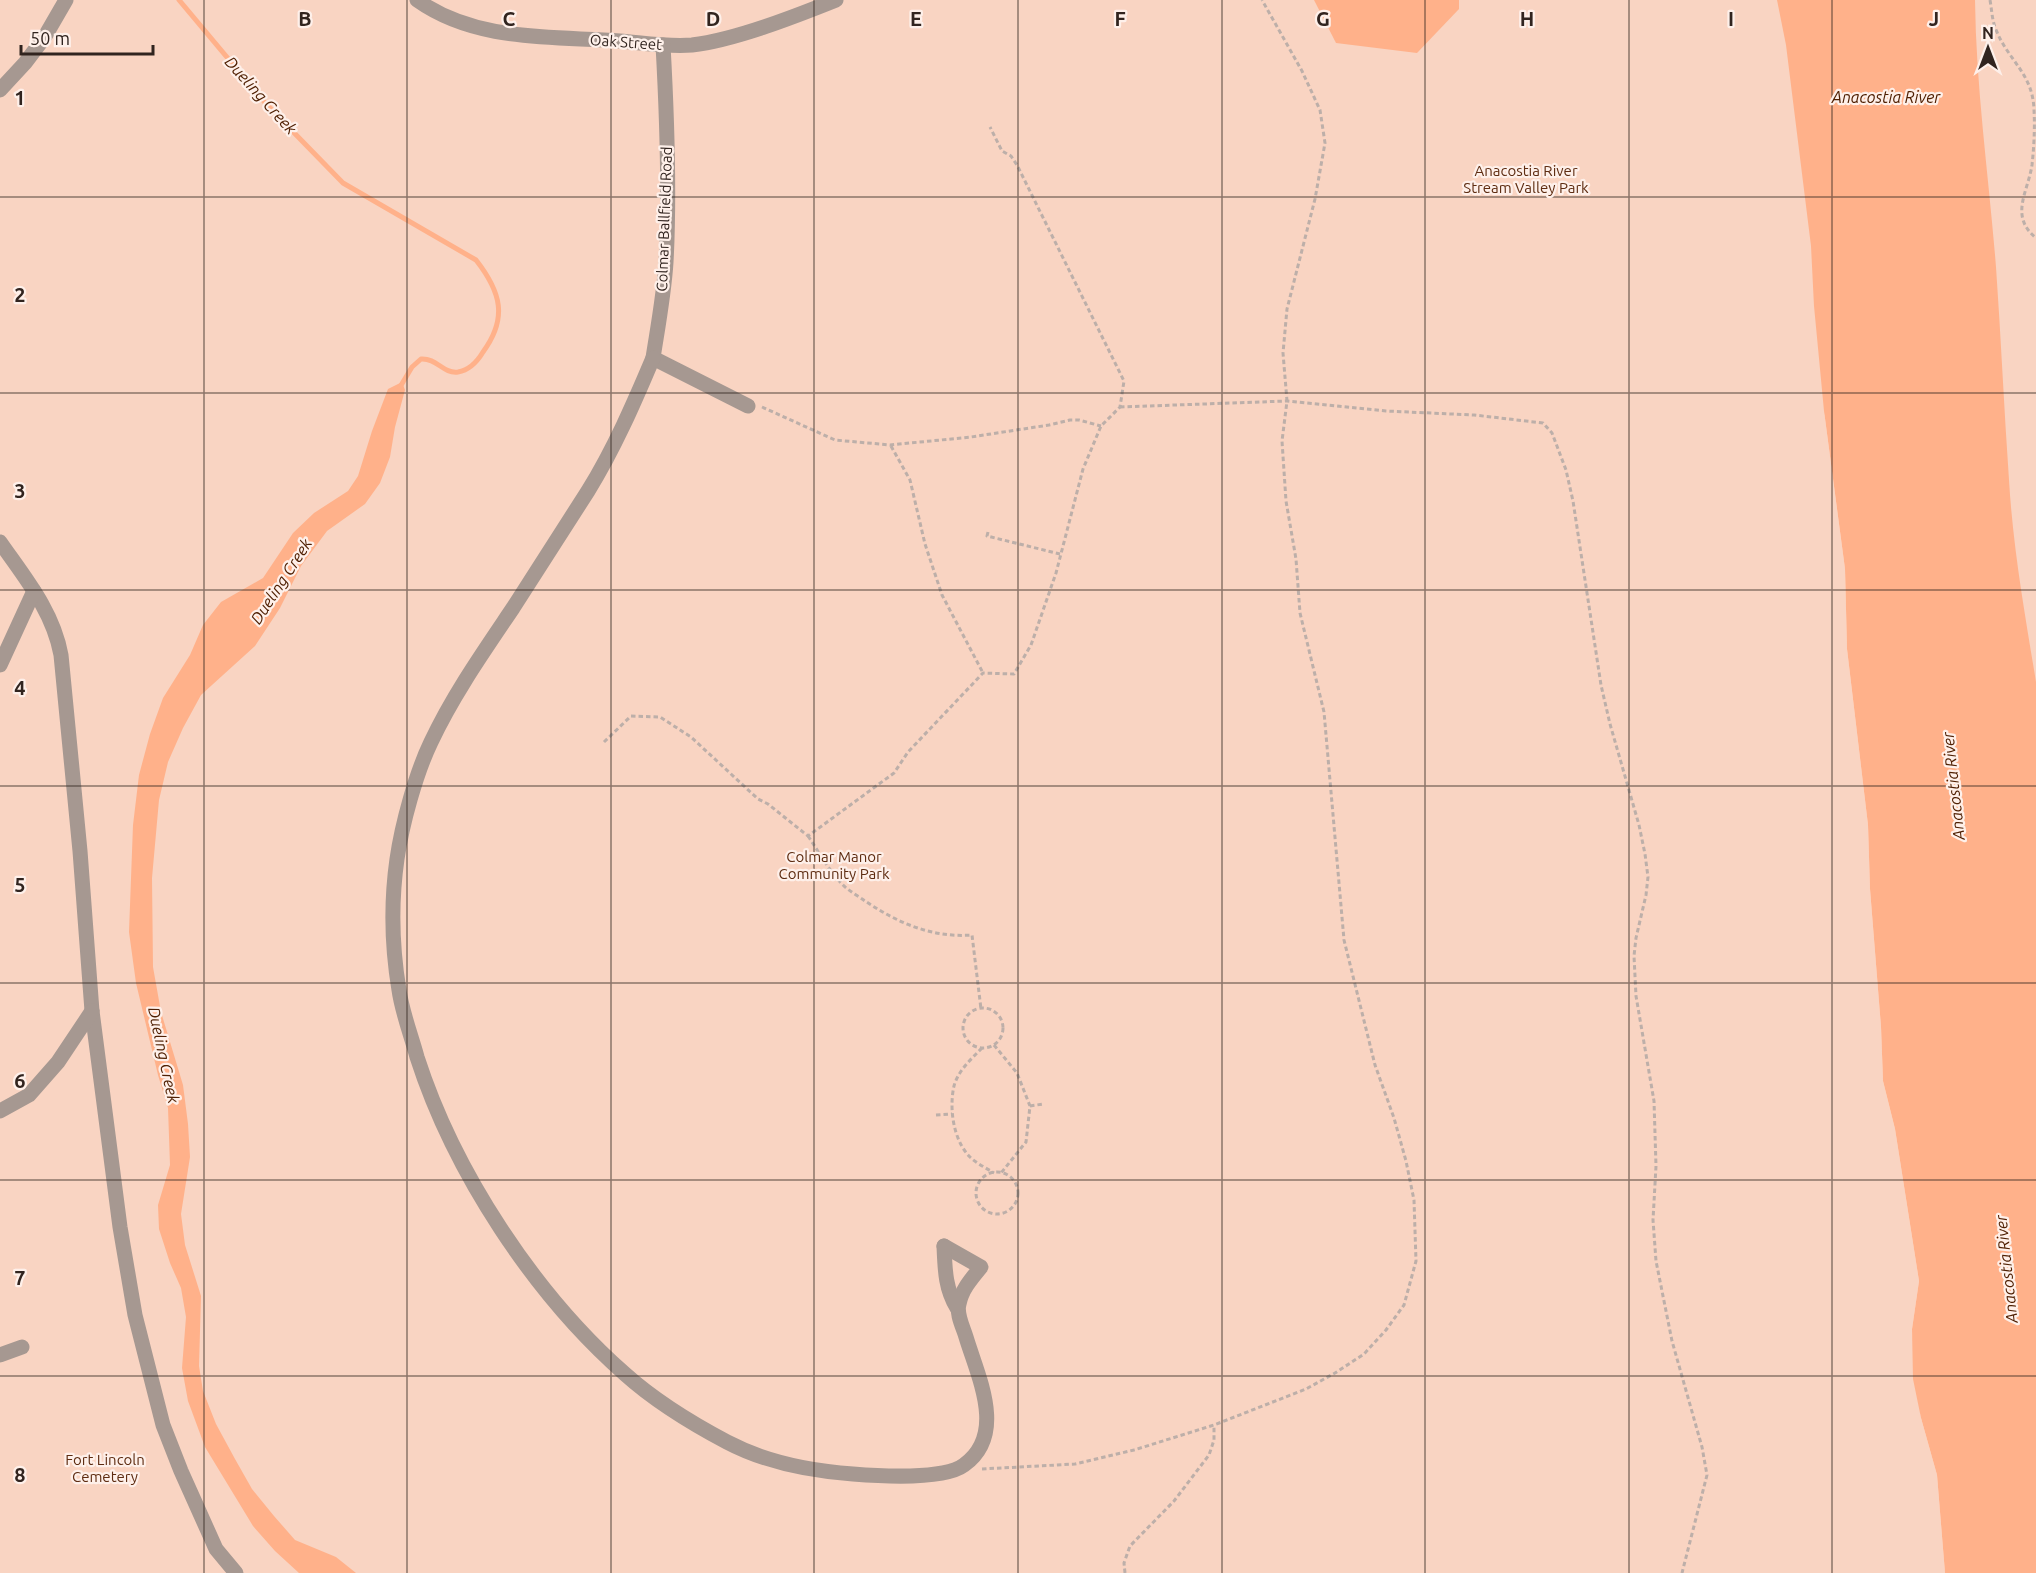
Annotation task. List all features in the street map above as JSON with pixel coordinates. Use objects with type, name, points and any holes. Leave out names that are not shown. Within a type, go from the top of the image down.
[{"type":"street","points":[[0,90],[44,38],[66,0]]},
{"type":"street","name":"Oak Street","points":[[417,0],[450,19],[486,30],[663,45],[692,45],[721,39],[836,0]]},
{"type":"street","name":"Colmar Ballfield Road","points":[[663,45],[668,220],[663,297],[653,358],[615,443],[590,488],[452,703],[420,768],[397,858],[394,900],[395,958],[399,992],[426,1084],[449,1139],[491,1214],[554,1301],[591,1342],[626,1375],[665,1405],[730,1444],[796,1466],[823,1472],[867,1475],[935,1474],[959,1469]]},
{"type":"street","points":[[653,358],[748,406]]},
{"type":"street","points":[[0,542],[48,613],[57,635],[61,655],[80,850],[92,1011],[120,1227],[135,1315],[163,1425],[181,1471],[216,1549],[236,1573]]},
{"type":"street","points":[[0,665],[34,591]]},
{"type":"street","points":[[0,1111],[29,1095],[58,1062],[92,1011]]},
{"type":"street","points":[[957,1308],[986,1404],[987,1429],[977,1454],[959,1469]]},
{"type":"street","points":[[0,1355],[22,1347]]},
{"type":"path","points":[[959,1469],[1075,1464],[1134,1450],[1214,1425],[1306,1389],[1364,1354],[1386,1330],[1404,1305],[1416,1261],[1414,1200],[1407,1161],[1375,1065],[1344,940],[1324,712],[1300,613],[1296,559],[1286,501],[1281,441],[1287,401],[1283,353],[1287,309],[1315,199],[1325,143],[1320,110],[1302,71],[1262,0]]},
{"type":"path","points":[[1990,0],[1996,31],[2024,72],[2033,94],[2032,163],[2021,206],[2025,225],[2036,238]]},
{"type":"path","points":[[808,836],[894,773],[908,752],[983,673],[1014,674],[1031,645],[1060,554],[1083,469],[1101,426],[1120,407],[1124,381],[1017,165],[1011,156],[1002,151],[990,127]]},
{"type":"path","points":[[1120,407],[1287,401],[1386,411],[1474,415],[1543,423],[1552,433],[1566,470],[1573,501],[1601,685],[1639,825],[1648,877],[1635,938],[1634,956],[1636,996],[1654,1101],[1656,1166],[1653,1220],[1656,1261],[1672,1341],[1702,1447],[1707,1474],[1682,1573]]},
{"type":"path","points":[[748,406],[760,406],[835,440],[890,445],[971,437],[1070,420],[1101,426]]},
{"type":"path","points":[[890,445],[910,480],[925,544],[942,595],[983,673]]},
{"type":"path","points":[[988,532],[987,536],[1060,554]]},
{"type":"path","points":[[604,742],[631,716],[660,717],[691,737],[758,799],[768,804],[808,836],[843,886],[881,912],[908,926],[956,937],[972,935],[981,1008]]},
{"type":"path","points":[[982,1048],[970,1043],[964,1032],[964,1025],[970,1014],[981,1008],[994,1012],[1002,1022],[1002,1035],[994,1045],[982,1048],[966,1064],[954,1085],[952,1114],[954,1130],[970,1157],[994,1173]]},
{"type":"path","points":[[994,1045],[1017,1073],[1030,1106],[1026,1142],[1001,1173]]},
{"type":"path","points":[[1030,1106],[1043,1104]]},
{"type":"path","points":[[936,1115],[952,1114]]},
{"type":"path","points":[[994,1173],[1001,1173],[1012,1179],[1018,1191],[1015,1204],[1006,1213],[985,1211],[980,1206],[976,1192],[981,1179],[994,1173]]},
{"type":"path","points":[[1125,1573],[1124,1563],[1130,1546],[1174,1501],[1209,1455],[1214,1440],[1214,1425]]},
{"type":"green space","name":"Colmar Manor Community Park","points":[[0,0],[2036,0],[2036,1322],[1824,411],[1845,569],[1847,649],[1868,825],[1883,1081],[1895,1129],[1919,1281],[1912,1329],[1921,1418],[1937,1475],[1945,1573],[0,1573]]},
{"type":"water","points":[[1314,0],[1459,0],[1459,9],[1417,53],[1336,43]]},
{"type":"water","name":"Anacostia River","points":[[1777,0],[1975,0],[1980,100],[1996,267],[2013,531],[2036,682],[2036,1573],[1945,1573],[1937,1475],[1913,1379],[1912,1329],[1919,1281],[1895,1129],[1883,1081],[1868,825],[1847,649],[1845,569],[1824,411],[1811,246],[1786,45]]},
{"type":"water","points":[[402,382],[405,390],[390,457],[380,483],[365,504],[327,531],[301,566],[280,608],[255,646],[201,695],[183,728],[168,762],[159,800],[152,878],[153,967],[161,1012],[183,1085],[188,1124],[190,1157],[181,1214],[185,1245],[201,1296],[199,1366],[203,1391],[216,1424],[252,1489],[274,1516],[295,1540],[336,1557],[356,1573],[299,1573],[253,1526],[205,1447],[188,1401],[182,1368],[186,1317],[181,1288],[159,1229],[158,1205],[170,1165],[168,1108],[136,983],[129,932],[133,825],[139,775],[150,734],[163,698],[190,655],[203,625],[221,602],[263,578],[293,533],[314,513],[348,491],[358,476],[388,389]]},
{"type":"waterway","name":"Dueling Creek","points":[[179,0],[267,105],[343,183],[476,260],[485,272],[496,294],[498,316],[491,340],[481,356],[470,367],[458,372],[448,371],[427,359],[421,359],[412,367],[400,387]]},
{"type":"park label","name":"Anacostia River Stream Valley Park","points":[[1526,178]]},
{"type":"park label","name":"Fort Lincoln Cemetery","points":[[105,1468]]}]
